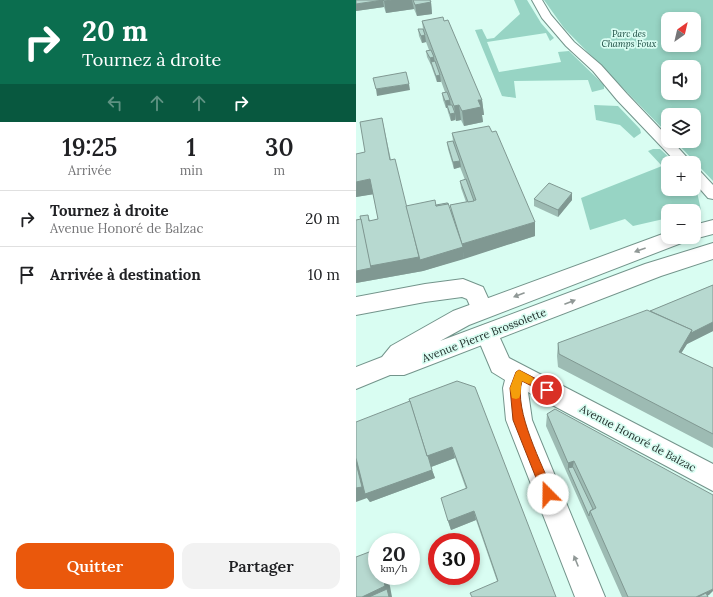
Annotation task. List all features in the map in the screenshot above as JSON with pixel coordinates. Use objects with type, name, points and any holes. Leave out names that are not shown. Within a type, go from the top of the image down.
[{"type":"main road","points":[[701,230],[713,227]]},
{"type":"main road","points":[[687,259],[709,240],[713,239]]},
{"type":"main road","points":[[389,365],[398,353],[461,318],[661,243]]},
{"type":"main road","name":"Avenue Pierre Brossolette","points":[[356,378],[389,365],[404,365],[611,286],[713,251]]},
{"type":"main road","points":[[356,306],[425,292],[462,288],[475,293],[482,309],[487,334],[510,370],[515,388],[519,420],[590,597]]},
{"type":"main road","name":"Avenue Honoré de Balzac","points":[[510,370],[713,478]]},
{"type":"lane","points":[[537,0],[546,16],[570,44],[597,68],[679,156]]},
{"type":"lane","points":[[701,181],[713,194]]},
{"type":"green space","points":[[514,0],[527,0],[541,23],[554,38],[550,41],[546,33],[487,42],[499,72],[561,62],[558,52],[569,51],[604,85],[604,89],[592,92],[588,80],[514,81],[516,98],[502,96],[475,30],[482,29],[487,39],[494,38],[520,14]]},
{"type":"green space","name":"Parc des Champs Foux","points":[[544,0],[713,0],[713,181],[701,168],[701,156],[689,156],[682,148],[701,148],[701,108],[661,108],[661,127],[564,28]]},
{"type":"green space","points":[[594,105],[618,106],[640,129],[641,133],[634,138],[620,125],[596,120]]},
{"type":"green space","points":[[660,149],[668,156],[661,156],[661,165],[648,151]]},
{"type":"green space","points":[[661,166],[661,196],[698,196],[700,204],[661,204],[661,220],[633,226],[625,219],[590,230],[581,198]]},
{"type":"building","points":[[356,0],[383,0],[356,4]]},
{"type":"building","points":[[413,0],[430,0],[431,2],[415,5]]},
{"type":"building","points":[[443,17],[444,21],[448,20],[482,100],[478,100],[481,107],[462,111],[459,105],[454,106],[422,21]]},
{"type":"building","points":[[418,29],[423,29],[425,35],[421,36]]},
{"type":"building","points":[[431,50],[434,57],[430,58],[426,51]]},
{"type":"building","points":[[435,61],[440,75],[436,76],[431,62]]},
{"type":"building","points":[[406,72],[409,84],[376,89],[373,78]]},
{"type":"building","points":[[447,92],[450,100],[445,101],[442,93]]},
{"type":"building","points":[[447,105],[452,105],[455,113],[450,114]]},
{"type":"building","points":[[382,118],[390,160],[395,159],[419,257],[370,266],[360,216],[368,215],[369,221],[378,219],[370,179],[356,182],[356,154],[365,152],[360,122]]},
{"type":"building","points":[[489,126],[492,132],[496,131],[535,222],[462,244],[450,205],[476,200],[452,133]]},
{"type":"building","points":[[453,141],[460,161],[453,162],[447,142]]},
{"type":"building","points":[[466,179],[474,201],[468,202],[460,181]]},
{"type":"building","points":[[549,183],[572,193],[558,210],[534,199]]},
{"type":"building","points":[[435,200],[436,206],[448,203],[463,247],[420,260],[406,206]]},
{"type":"building","points":[[448,204],[436,206],[436,205]]},
{"type":"building","points":[[361,219],[371,268],[356,271],[356,220]]},
{"type":"building","points":[[713,285],[713,322],[691,333],[692,330],[650,311]]},
{"type":"building","points":[[647,310],[692,330],[679,352],[713,368],[713,434],[559,354],[558,343]]},
{"type":"building","points":[[457,381],[475,387],[556,597],[472,597],[470,593],[498,581],[474,511],[448,521],[441,498],[467,488],[452,447],[427,456],[409,399]]},
{"type":"building","points":[[410,401],[432,470],[365,494],[356,458],[356,422]]},
{"type":"building","points":[[555,409],[713,495],[713,589],[696,597],[628,597],[590,511],[596,508],[574,461],[568,463],[547,414]]},
{"type":"building","points":[[356,463],[362,487],[356,488]]},
{"type":"building","points":[[573,467],[593,509],[590,511],[589,516],[568,468]]},
{"type":"building","points":[[368,552],[368,585],[385,586],[362,597],[356,597],[356,557]]},
{"type":"building","points":[[387,589],[389,597],[369,597]]},
{"type":"building","points":[[706,593],[708,597],[698,597]]},
{"type":"slow traffic","points":[[516,394],[515,388],[519,375],[529,380]]},
{"type":"route","points":[[547,390],[519,375],[515,388],[519,420],[548,494]]}]
